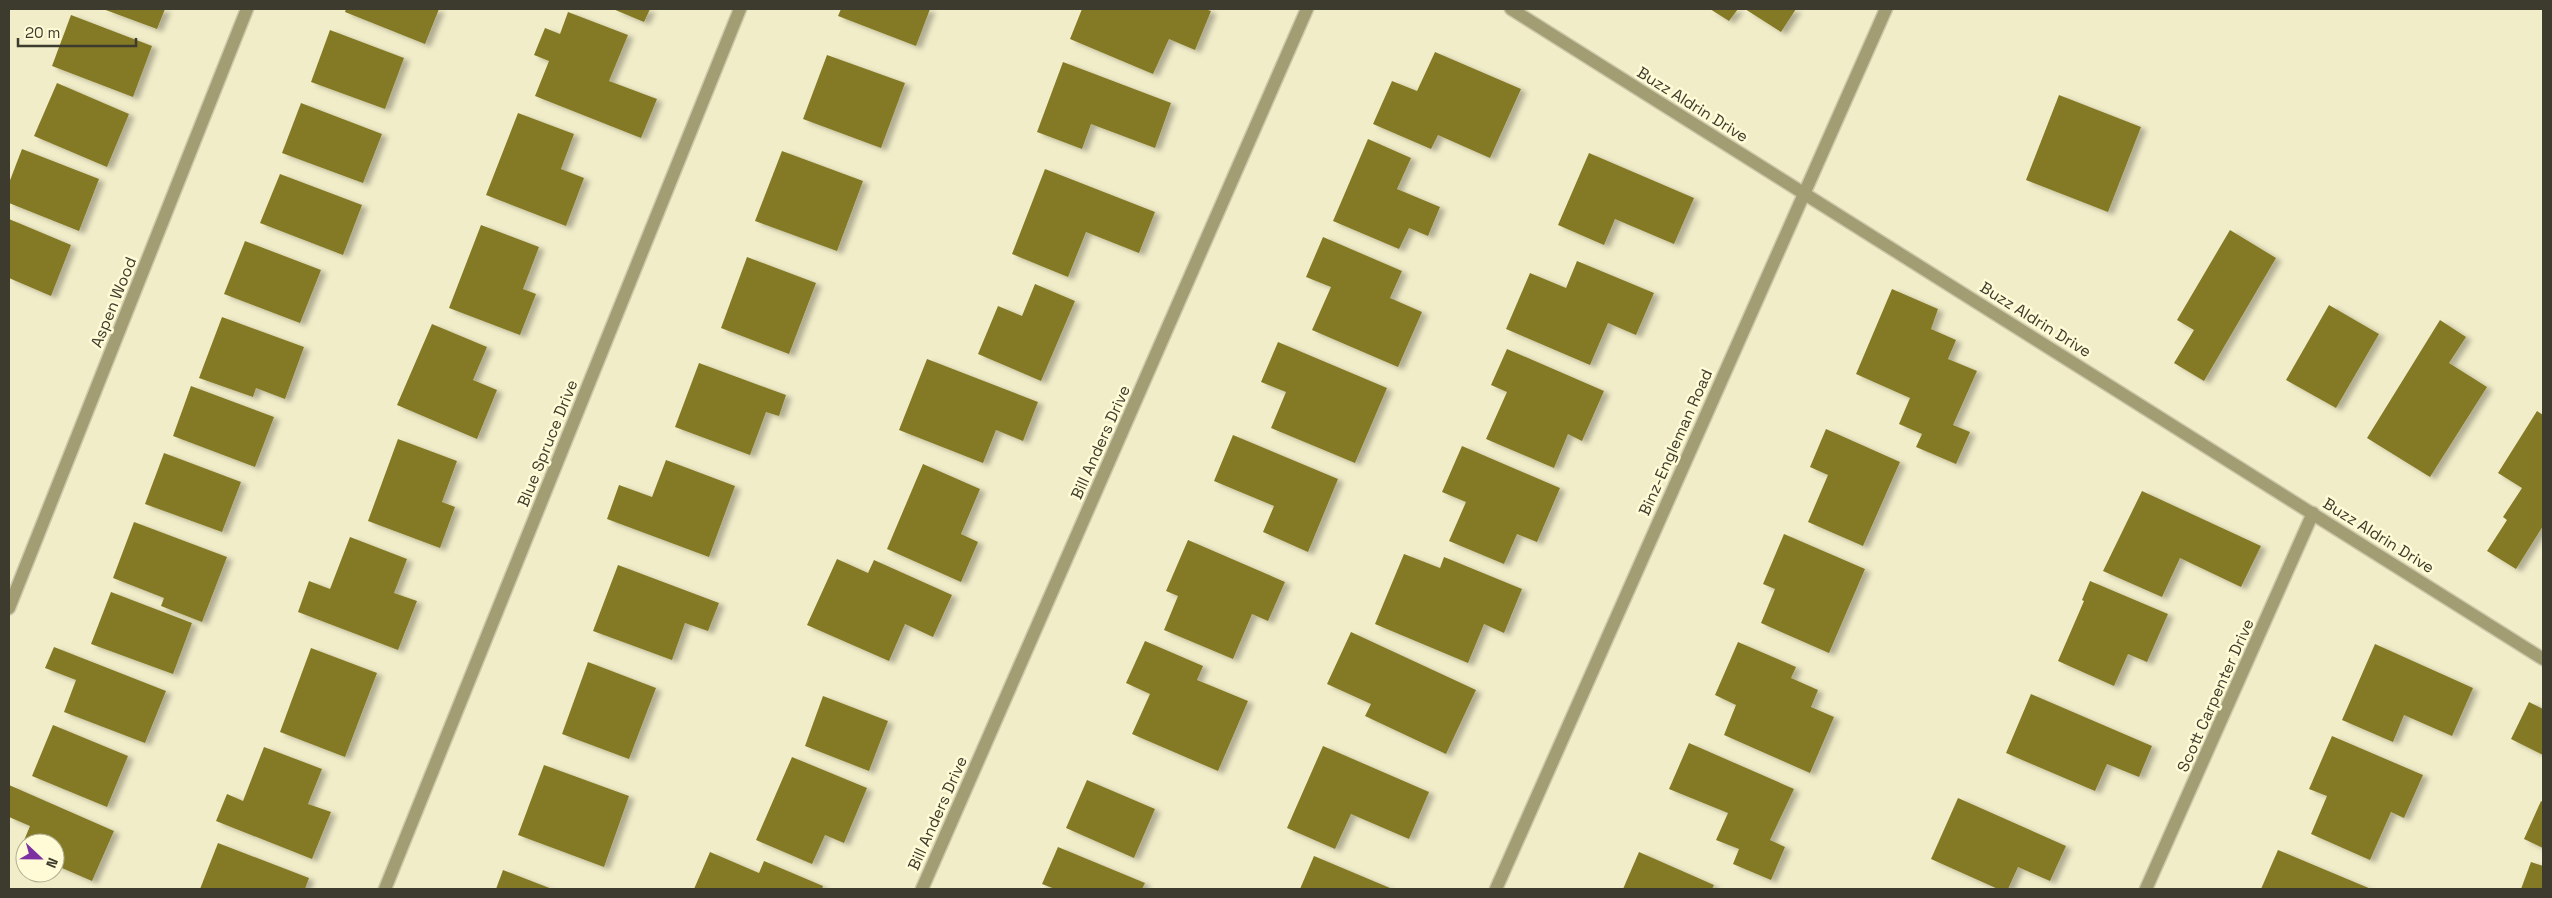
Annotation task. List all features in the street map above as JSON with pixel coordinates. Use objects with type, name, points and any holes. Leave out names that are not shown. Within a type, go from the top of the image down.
[{"type":"street","name":"Aspen Wood","points":[[9,608],[248,9]]},
{"type":"street","name":"Blue Spruce Drive","points":[[385,889],[740,9]]},
{"type":"street","name":"Bill Anders Drive","points":[[922,889],[1307,9]]},
{"type":"street","name":"Buzz Aldrin Drive","points":[[1511,9],[2543,659]]},
{"type":"street","name":"Binz-Engleman Road","points":[[1496,889],[1886,9]]},
{"type":"street","name":"Scott Carpenter Drive","points":[[2146,889],[2313,513]]},
{"type":"building","points":[[103,9],[165,9],[157,29]]},
{"type":"building","points":[[346,9],[439,9],[425,44],[345,12]]},
{"type":"building","points":[[613,9],[650,9],[644,22]]},
{"type":"building","points":[[841,9],[930,9],[916,46],[838,16]]},
{"type":"building","points":[[1082,9],[1205,9],[1211,11],[1195,50],[1169,39],[1153,74],[1070,39]]},
{"type":"building","points":[[1710,9],[1738,9],[1729,21]]},
{"type":"building","points":[[1745,9],[1796,9],[1781,32]]},
{"type":"building","points":[[568,12],[628,35],[609,81],[657,99],[641,138],[535,96],[549,61],[534,55],[545,28],[560,34]]},
{"type":"building","points":[[71,15],[152,46],[133,97],[52,66]]},
{"type":"building","points":[[330,30],[404,58],[385,109],[311,82]]},
{"type":"building","points":[[1435,52],[1521,89],[1490,158],[1438,135],[1431,149],[1373,124],[1392,81],[1417,91]]},
{"type":"building","points":[[827,55],[905,83],[881,148],[803,119]]},
{"type":"building","points":[[1063,62],[1171,103],[1155,148],[1091,124],[1082,149],[1037,132]]},
{"type":"building","points":[[57,83],[129,114],[107,167],[34,136]]},
{"type":"building","points":[[2059,95],[2141,127],[2108,212],[2026,180]]},
{"type":"building","points":[[301,103],[382,134],[363,183],[282,153]]},
{"type":"building","points":[[518,113],[574,134],[561,169],[584,178],[566,226],[486,195]]},
{"type":"building","points":[[1368,139],[1411,158],[1397,189],[1440,207],[1428,236],[1409,228],[1399,249],[1333,221]]},
{"type":"building","points":[[22,149],[99,179],[79,231],[9,203],[9,183]]},
{"type":"building","points":[[782,151],[863,181],[837,251],[755,221]]},
{"type":"building","points":[[1589,153],[1694,198],[1674,244],[1615,219],[1604,245],[1558,225]]},
{"type":"building","points":[[1045,169],[1155,212],[1139,253],[1086,232],[1068,277],[1012,254]]},
{"type":"building","points":[[280,174],[362,205],[343,255],[260,223]]},
{"type":"building","points":[[9,219],[71,245],[51,296],[9,278]]},
{"type":"building","points":[[481,225],[539,247],[523,289],[536,294],[520,335],[449,308]]},
{"type":"building","points":[[2230,230],[2276,258],[2204,381],[2174,363],[2194,330],[2177,320]]},
{"type":"building","points":[[1323,237],[1402,271],[1390,298],[1422,312],[1398,367],[1312,330],[1331,287],[1306,277]]},
{"type":"building","points":[[245,241],[321,270],[300,323],[224,294]]},
{"type":"building","points":[[747,257],[816,283],[789,354],[721,328]]},
{"type":"building","points":[[1577,261],[1654,293],[1636,335],[1608,323],[1590,365],[1506,329],[1530,273],[1566,288]]},
{"type":"building","points":[[1035,284],[1075,301],[1041,381],[978,354],[998,306],[1022,316]]},
{"type":"building","points":[[1892,289],[1938,309],[1931,329],[1956,340],[1948,359],[1977,371],[1953,425],[1970,432],[1956,464],[1916,447],[1922,434],[1899,424],[1910,398],[1856,374]]},
{"type":"building","points":[[2329,305],[2379,334],[2336,408],[2286,380]]},
{"type":"building","points":[[222,317],[304,347],[285,399],[256,388],[253,397],[199,378]]},
{"type":"building","points":[[2440,320],[2466,337],[2449,363],[2487,387],[2430,477],[2367,438]]},
{"type":"building","points":[[432,324],[487,347],[473,380],[497,390],[477,439],[397,405]]},
{"type":"building","points":[[1278,342],[1387,388],[1355,463],[1271,428],[1286,392],[1261,382]]},
{"type":"building","points":[[1507,349],[1604,391],[1582,441],[1568,434],[1554,468],[1486,439],[1507,392],[1491,385]]},
{"type":"building","points":[[927,359],[1038,402],[1023,441],[996,430],[983,463],[899,430]]},
{"type":"building","points":[[699,363],[786,395],[779,416],[766,412],[750,455],[675,427]]},
{"type":"building","points":[[191,386],[274,417],[255,467],[173,436]]},
{"type":"building","points":[[2537,411],[2543,415],[2543,526],[2516,569],[2487,551],[2507,520],[2503,517],[2522,488],[2498,473]]},
{"type":"building","points":[[1826,429],[1900,462],[1863,546],[1808,522],[1828,475],[1810,467]]},
{"type":"building","points":[[1233,435],[1338,479],[1308,552],[1263,532],[1274,506],[1214,481]]},
{"type":"building","points":[[398,439],[457,461],[442,502],[455,507],[440,548],[368,521]]},
{"type":"building","points":[[1462,446],[1560,488],[1537,542],[1517,534],[1504,564],[1449,541],[1466,502],[1442,492]]},
{"type":"building","points":[[164,453],[241,482],[222,532],[145,504]]},
{"type":"building","points":[[666,460],[735,486],[709,557],[607,519],[619,485],[652,497]]},
{"type":"building","points":[[923,464],[980,489],[961,534],[978,542],[961,582],[887,549]]},
{"type":"building","points":[[2142,491],[2261,546],[2241,587],[2180,558],[2162,597],[2103,571]]},
{"type":"building","points":[[134,522],[227,557],[202,622],[161,606],[164,598],[113,578]]},
{"type":"building","points":[[1784,534],[1865,569],[1829,653],[1761,623],[1775,589],[1763,584]]},
{"type":"building","points":[[350,537],[407,559],[394,593],[417,601],[398,650],[298,612],[309,581],[330,589]]},
{"type":"building","points":[[1188,540],[1285,582],[1268,621],[1252,614],[1233,659],[1164,630],[1178,596],[1166,591]]},
{"type":"building","points":[[1404,554],[1440,568],[1444,557],[1522,589],[1504,633],[1484,624],[1468,663],[1375,624]]},
{"type":"building","points":[[837,559],[868,573],[874,560],[952,595],[933,637],[905,624],[889,661],[807,625]]},
{"type":"building","points":[[618,565],[719,603],[708,631],[685,623],[672,660],[593,631]]},
{"type":"building","points":[[2090,581],[2168,614],[2147,662],[2128,654],[2114,686],[2058,661],[2084,601],[2082,600]]},
{"type":"building","points":[[111,592],[192,623],[173,674],[91,644]]},
{"type":"building","points":[[1351,632],[1476,690],[1446,754],[1365,716],[1371,704],[1327,684]]},
{"type":"building","points":[[1145,641],[1203,666],[1197,680],[1248,701],[1218,771],[1132,734],[1150,694],[1126,683]]},
{"type":"building","points":[[1738,642],[1796,667],[1791,678],[1818,690],[1811,707],[1834,717],[1810,773],[1724,735],[1736,705],[1715,695]]},
{"type":"building","points":[[2375,644],[2473,688],[2452,736],[2404,715],[2393,742],[2342,720]]},
{"type":"building","points":[[54,647],[166,691],[145,743],[64,712],[76,680],[45,668]]},
{"type":"building","points":[[311,648],[377,673],[345,757],[280,732]]},
{"type":"building","points":[[588,662],[656,688],[629,759],[562,734]]},
{"type":"building","points":[[2031,694],[2152,746],[2139,777],[2107,764],[2095,791],[2006,753]]},
{"type":"building","points":[[823,696],[888,721],[869,771],[805,746]]},
{"type":"building","points":[[2529,702],[2543,709],[2543,755],[2511,739]]},
{"type":"building","points":[[53,725],[128,756],[107,807],[32,776]]},
{"type":"building","points":[[2332,736],[2423,775],[2404,818],[2391,812],[2370,860],[2311,834],[2327,796],[2309,789]]},
{"type":"building","points":[[1689,743],[1794,789],[1770,840],[1785,847],[1771,880],[1733,864],[1739,849],[1716,840],[1728,813],[1669,789]]},
{"type":"building","points":[[1323,746],[1429,792],[1409,839],[1351,814],[1335,849],[1287,828]]},
{"type":"building","points":[[264,747],[322,769],[308,804],[331,812],[312,859],[216,821],[227,794],[243,801]]},
{"type":"building","points":[[792,757],[867,788],[844,843],[825,835],[812,864],[756,840]]},
{"type":"building","points":[[544,765],[629,796],[604,867],[518,835]]},
{"type":"building","points":[[1087,780],[1155,809],[1134,858],[1066,828]]},
{"type":"building","points":[[9,785],[114,831],[92,881],[65,869],[65,833],[27,833],[30,826],[9,817]]},
{"type":"building","points":[[1958,798],[2066,846],[2050,881],[2018,867],[2008,889],[1998,889],[1931,859]]},
{"type":"building","points":[[2541,801],[2543,802],[2543,848],[2524,839]]},
{"type":"building","points":[[218,843],[309,878],[305,889],[200,889]]},
{"type":"building","points":[[1058,847],[1145,883],[1142,889],[1055,889],[1042,884]]},
{"type":"building","points":[[2278,850],[2371,889],[2261,889]]},
{"type":"building","points":[[710,852],[759,873],[764,861],[823,886],[822,889],[694,889]]},
{"type":"building","points":[[1639,852],[1714,885],[1712,889],[1623,889]]},
{"type":"building","points":[[1314,856],[1390,888],[1300,889]]},
{"type":"building","points":[[2531,862],[2543,866],[2543,889],[2521,889]]},
{"type":"building","points":[[503,870],[552,889],[496,889]]}]
